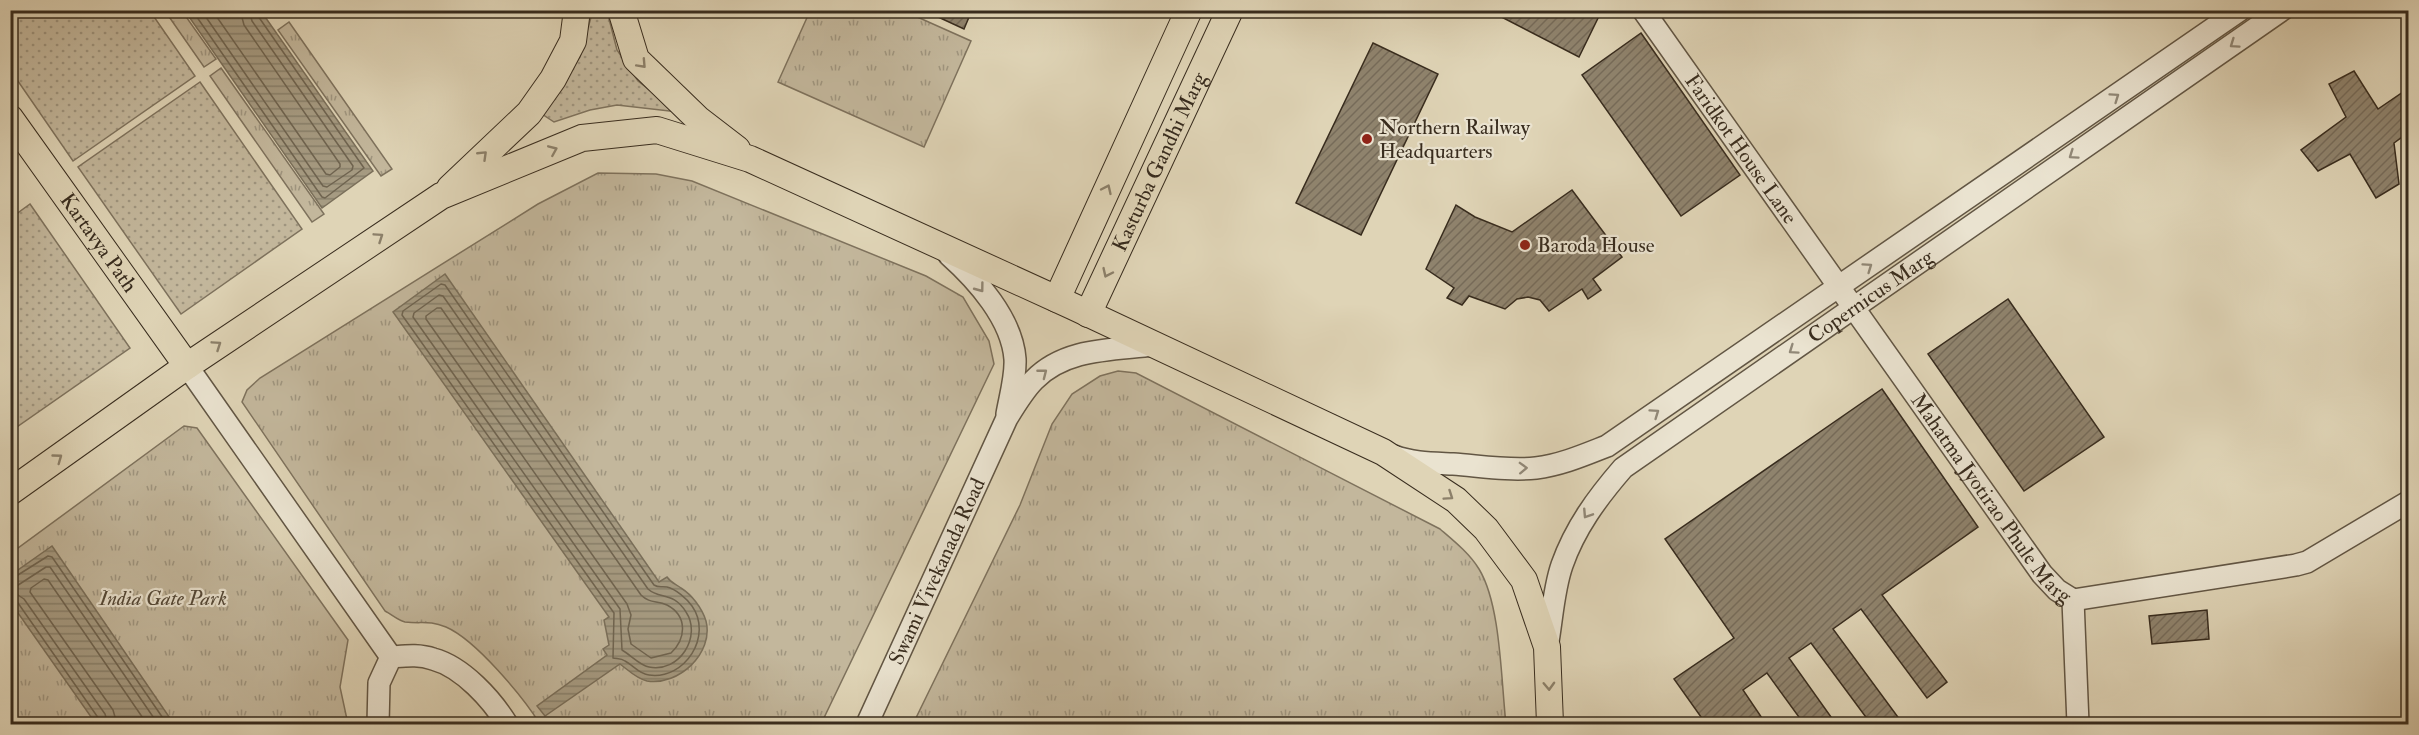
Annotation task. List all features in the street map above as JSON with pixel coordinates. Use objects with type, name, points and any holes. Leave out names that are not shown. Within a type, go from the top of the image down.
[{"type":"main road","points":[[10,492],[187,366],[441,196],[529,113],[553,79],[573,41],[577,10]]},
{"type":"main road","points":[[621,10],[636,59],[698,119],[750,159]]},
{"type":"main road","name":"Kasturba Gandhi Marg","points":[[1057,299],[1189,10]]},
{"type":"main road","name":"Kasturba Gandhi Marg","points":[[1088,314],[1230,10]]},
{"type":"main road","name":"Kartavya Path","points":[[10,118],[187,366]]},
{"type":"main road","points":[[441,196],[582,138],[657,130],[750,159],[1057,299],[1383,452],[1456,500],[1486,529],[1524,580],[1547,647],[1550,724]]},
{"type":"street","name":"Faridkot House Lane","points":[[1643,10],[1853,308]]},
{"type":"street","name":"Copernicus Marg","points":[[1383,452],[1406,461],[1509,469],[1536,468],[1566,462],[1607,446],[2240,10]]},
{"type":"street","name":"Copernicus Marg","points":[[1547,647],[1561,567],[1574,536],[1585,516],[1623,468],[2282,10]]},
{"type":"street","points":[[940,246],[967,271],[1007,328],[1015,359],[1007,418]]},
{"type":"street","name":"Mahatma Jyotirao Phule Marg","points":[[1853,308],[2042,574],[2056,590],[2073,600],[2296,566],[2307,562],[2409,502]]},
{"type":"street","points":[[1007,418],[1034,380],[1056,363],[1087,352],[1153,345]]},
{"type":"street","points":[[187,366],[391,657]]},
{"type":"street","name":"Swami Vivekanada Road","points":[[867,724],[1007,418]]},
{"type":"street","points":[[1607,446],[1623,468]]},
{"type":"street","points":[[2073,600],[2078,724]]},
{"type":"street","points":[[391,657],[413,655],[435,659],[452,668],[490,702],[507,724]]},
{"type":"street","points":[[378,724],[379,683],[391,657]]},
{"type":"green space","points":[[593,10],[607,11],[617,50],[638,81],[678,112],[617,105],[590,110],[554,122],[542,114],[580,57]]},
{"type":"green space","points":[[10,11],[150,11],[195,76],[73,161],[11,71]]},
{"type":"green space","points":[[165,11],[182,11],[216,59],[204,67]]},
{"type":"green space","points":[[810,11],[904,11],[971,41],[924,147],[778,82]]},
{"type":"green space","points":[[289,22],[392,169],[381,176],[278,30]]},
{"type":"green space","points":[[221,68],[324,214],[312,222],[210,76]]},
{"type":"green space","points":[[200,82],[302,229],[181,314],[78,167]]},
{"type":"green space","points":[[598,173],[656,174],[692,181],[926,276],[963,297],[989,341],[994,364],[821,724],[540,724],[498,670],[458,634],[435,624],[403,621],[385,611],[242,402],[247,390],[260,378],[538,204]]},
{"type":"green space","points":[[30,204],[130,348],[11,431],[11,218]]},
{"type":"green space","points":[[1118,371],[1136,373],[1440,529],[1456,543],[1479,569],[1492,602],[1499,644],[1506,724],[913,724],[1020,505],[1052,424],[1072,394],[1100,376]]},
{"type":"green space","name":"India Gate Park","points":[[184,426],[197,428],[348,640],[340,687],[348,724],[11,724],[10,554]]},
{"type":"water","points":[[185,11],[261,11],[373,171],[322,208]]},
{"type":"water","points":[[445,274],[659,582],[667,577],[689,594],[699,607],[706,621],[705,645],[692,665],[682,673],[659,681],[647,681],[620,664],[545,716],[537,706],[607,655],[603,649],[609,645],[604,620],[609,617],[393,312]]},
{"type":"water","points":[[52,546],[174,724],[96,724],[11,603],[11,575]]},
{"type":"building","points":[[923,10],[972,10],[964,29]]},
{"type":"building","points":[[1488,10],[1602,10],[1579,57]]},
{"type":"building","points":[[1641,33],[1740,175],[1681,216],[1582,75]]},
{"type":"building","name":"Northern Railway Headquarters","points":[[1373,43],[1438,74],[1361,235],[1296,203]]},
{"type":"building","points":[[2354,71],[2378,109],[2409,88],[2409,132],[2394,143],[2399,184],[2376,198],[2350,154],[2318,171],[2301,150],[2346,117],[2329,84]]},
{"type":"building","name":"Baroda House","points":[[1572,190],[1622,257],[1593,279],[1601,290],[1588,299],[1582,289],[1549,311],[1540,300],[1528,297],[1517,299],[1505,309],[1469,296],[1462,305],[1447,298],[1454,288],[1426,269],[1456,205],[1475,217],[1512,232]]},
{"type":"building","points":[[2008,299],[2104,437],[2024,491],[1928,354]]},
{"type":"building","points":[[1882,389],[1978,527],[1882,595],[1947,682],[1927,698],[1861,609],[1833,629],[1903,724],[1871,724],[1811,643],[1789,658],[1836,724],[1804,724],[1767,673],[1743,690],[1766,724],[1706,724],[1674,679],[1734,638],[1665,539]]},
{"type":"building","points":[[2207,610],[2209,639],[2152,644],[2149,616]]},
{"type":"place","name":"Northern Railway Headquarters","points":[[1367,139]]},
{"type":"place","name":"Baroda House","points":[[1525,245]]}]
